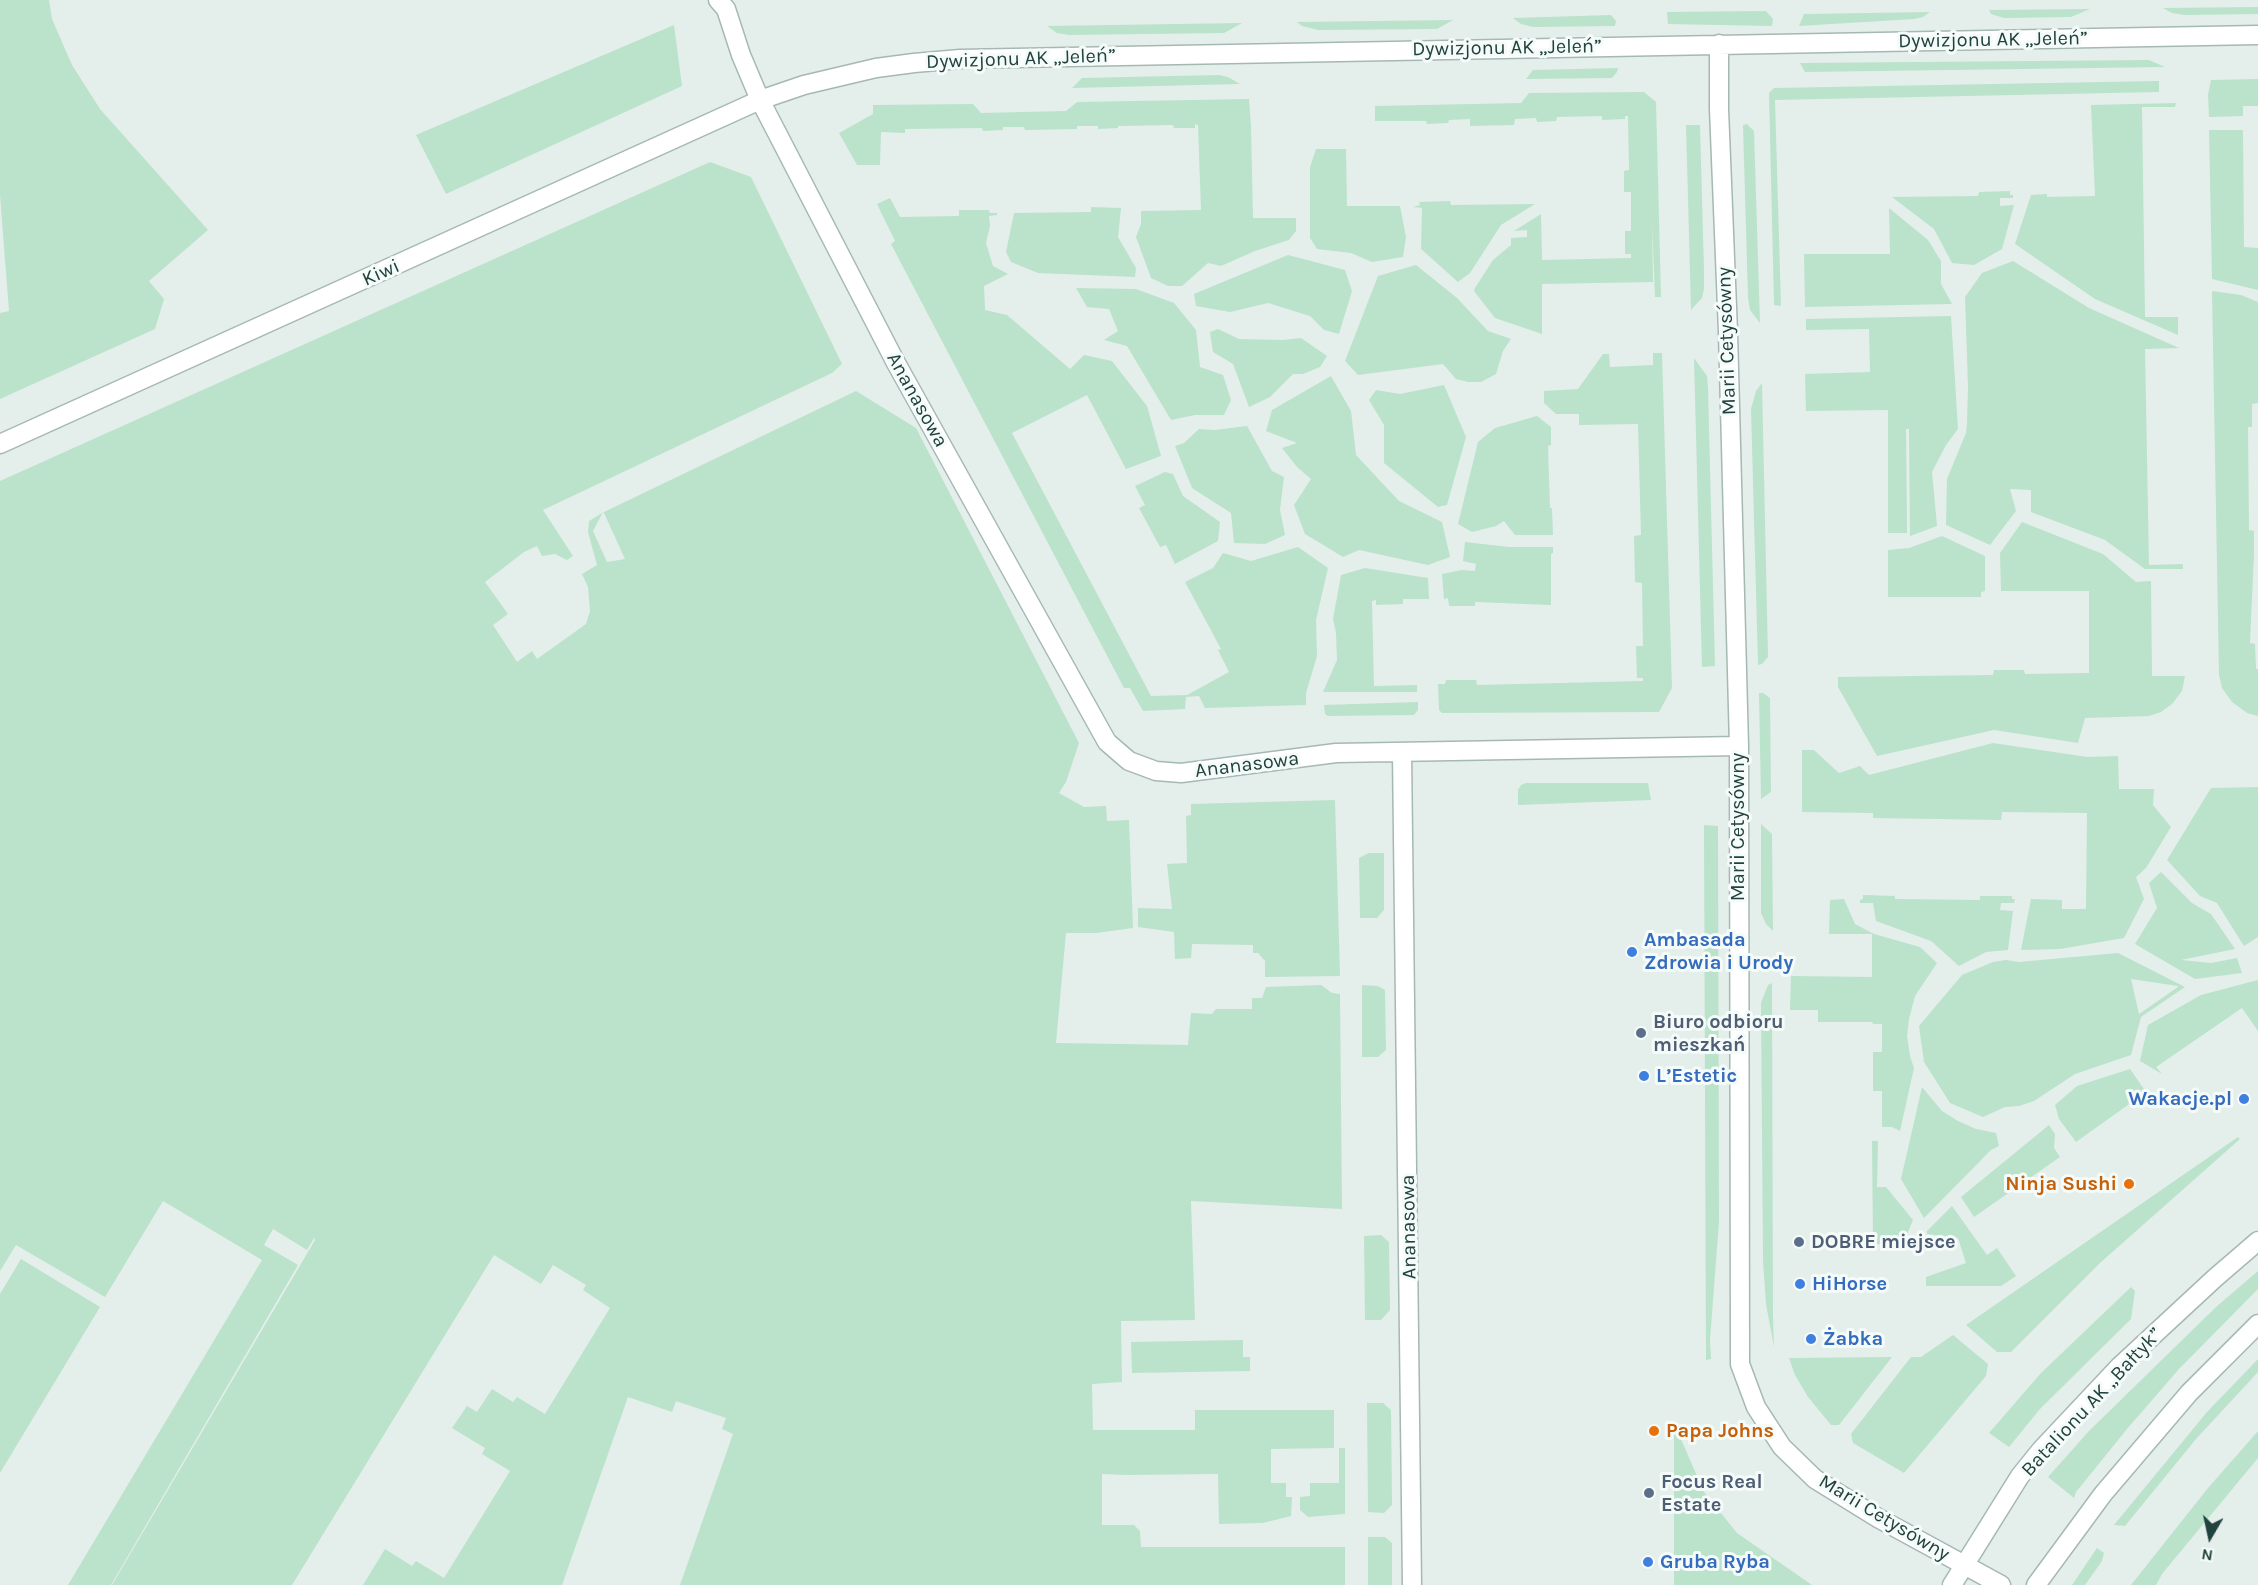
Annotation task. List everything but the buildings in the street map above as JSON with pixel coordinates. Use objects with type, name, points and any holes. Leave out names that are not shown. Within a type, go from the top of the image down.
[{"type":"street","name":"Ananasowa","points":[[718,0],[726,9],[741,55],[760,100],[896,363],[1107,742],[1130,761],[1156,771],[1181,773],[1336,753],[1402,753],[1412,1585]]},
{"type":"street","name":"Dywizjonu AK „Jeleń”","points":[[760,100],[840,76],[914,63],[960,59],[2258,35]]},
{"type":"street","name":"Marii Cetysówny","points":[[1719,44],[1738,746],[1740,1364],[1756,1407],[1782,1447],[1815,1479],[1963,1566],[2001,1585]]},
{"type":"street","name":"Kiwi","points":[[0,444],[760,100]]},
{"type":"street","points":[[1402,753],[1738,746]]},
{"type":"street","name":"Batalionu AK „Bałtyk”","points":[[1952,1585],[2020,1476],[2041,1450],[2121,1366],[2258,1241]]},
{"type":"street","points":[[2036,1585],[2103,1494],[2181,1401],[2258,1324]]},
{"type":"green space","points":[[0,0],[49,0],[52,19],[72,65],[100,109],[208,230],[149,281],[164,299],[155,329],[0,399],[0,313],[9,311],[0,195]]},
{"type":"green space","points":[[2258,7],[2258,14],[2185,15],[2172,13],[2163,8]]},
{"type":"green space","points":[[2090,9],[2071,17],[2004,18],[1991,14],[1989,10]]},
{"type":"green space","points":[[1766,11],[1773,19],[1772,26],[1668,24],[1667,12]]},
{"type":"green space","points":[[1930,12],[1914,19],[1799,26],[1804,14]]},
{"type":"green space","points":[[1611,15],[1616,21],[1615,26],[1533,27],[1521,24],[1513,18]]},
{"type":"green space","points":[[1453,20],[1437,29],[1318,30],[1302,26],[1297,22]]},
{"type":"green space","points":[[1242,23],[1224,33],[1069,35],[1057,33],[1047,26]]},
{"type":"green space","points":[[674,25],[682,86],[446,194],[416,135]]},
{"type":"green space","points":[[2149,60],[2165,67],[1805,72],[1800,63]]},
{"type":"green space","points":[[1618,68],[1612,78],[1526,79],[1533,70]]},
{"type":"green space","points":[[1219,75],[1240,84],[1072,88],[1082,78]]},
{"type":"green space","points":[[2258,79],[2258,106],[2243,106],[2243,116],[2209,117],[2208,95],[2211,80]]},
{"type":"green space","points":[[2159,81],[2159,92],[1775,100],[1781,306],[1774,305],[1769,93],[1774,88]]},
{"type":"green space","points":[[1644,92],[1656,102],[1661,297],[1655,297],[1652,222],[1653,282],[1542,284],[1542,334],[1495,318],[1474,291],[1475,288],[1493,260],[1511,245],[1511,238],[1527,237],[1527,230],[1514,231],[1541,214],[1542,260],[1631,258],[1631,254],[1625,254],[1625,231],[1631,231],[1631,192],[1624,192],[1624,171],[1629,170],[1628,116],[1625,116],[1625,119],[1602,120],[1602,116],[1557,117],[1556,121],[1537,122],[1536,118],[1515,119],[1514,125],[1470,126],[1470,119],[1427,124],[1426,121],[1375,121],[1375,106],[1521,103],[1529,93]]},
{"type":"green space","points":[[1249,99],[1253,218],[1296,218],[1296,231],[1289,240],[1255,251],[1221,266],[1208,263],[1182,286],[1168,286],[1151,278],[1136,237],[1141,224],[1141,211],[1201,210],[1198,125],[1195,124],[1195,128],[1174,128],[1173,125],[1118,126],[1118,128],[1098,129],[1098,126],[1077,126],[1077,129],[1025,130],[1024,127],[1003,127],[1003,130],[983,131],[982,128],[905,129],[905,133],[881,132],[880,165],[857,165],[839,133],[873,114],[873,105],[973,104],[981,113],[1066,111],[1077,102]]},
{"type":"green space","points":[[2176,103],[2175,107],[2142,107],[2145,317],[2178,317],[2178,335],[2095,299],[2015,244],[2031,195],[2095,196],[2091,105]]},
{"type":"green space","points":[[1747,124],[1754,131],[1760,323],[1750,310],[1748,298],[1743,125]]},
{"type":"green space","points":[[1686,125],[1700,125],[1704,271],[1702,298],[1691,310]]},
{"type":"green space","points":[[2209,130],[2243,130],[2244,247],[2258,248],[2258,290],[2212,279]]},
{"type":"green space","points":[[1316,149],[1346,149],[1347,206],[1400,206],[1406,237],[1403,257],[1372,262],[1351,253],[1317,249],[1310,238],[1310,167]]},
{"type":"green space","points":[[710,162],[751,177],[842,364],[832,373],[543,510],[573,556],[567,560],[555,554],[542,556],[537,546],[524,552],[485,582],[508,614],[493,625],[517,662],[532,651],[537,659],[586,624],[590,611],[588,587],[582,574],[597,565],[588,532],[589,521],[603,513],[593,531],[607,562],[625,559],[603,512],[856,391],[916,428],[1079,743],[1066,782],[1059,793],[1084,807],[1106,806],[1107,821],[1129,820],[1133,928],[1096,933],[1066,933],[1056,1043],[1188,1045],[1191,1013],[1212,1014],[1216,1009],[1252,1009],[1252,998],[1262,998],[1266,987],[1321,985],[1332,993],[1340,994],[1342,1209],[1191,1201],[1195,1320],[1121,1321],[1122,1382],[1092,1384],[1093,1430],[1195,1430],[1195,1410],[1334,1410],[1334,1448],[1271,1449],[1271,1483],[1286,1483],[1286,1497],[1292,1497],[1291,1516],[1263,1523],[1219,1524],[1218,1474],[1102,1474],[1102,1525],[1134,1525],[1140,1531],[1141,1547],[1345,1547],[1345,1585],[680,1585],[733,1434],[722,1429],[726,1418],[676,1401],[672,1412],[628,1397],[562,1585],[363,1585],[385,1549],[412,1566],[416,1561],[444,1578],[510,1471],[482,1454],[485,1448],[452,1428],[467,1406],[477,1412],[492,1389],[513,1402],[517,1397],[545,1414],[610,1308],[583,1290],[586,1285],[553,1265],[541,1284],[494,1255],[292,1585],[112,1585],[315,1240],[314,1238],[307,1250],[273,1229],[264,1245],[298,1265],[111,1585],[68,1585],[262,1260],[163,1201],[105,1297],[16,1245],[0,1271],[0,481]]},
{"type":"green space","points":[[2010,191],[2013,198],[2000,198],[2000,206],[2014,205],[2002,249],[1974,265],[1952,263],[1934,229],[1892,197],[1978,196],[1979,192]]},
{"type":"green space","points":[[890,198],[900,217],[959,216],[959,210],[989,210],[990,213],[997,213],[997,215],[989,216],[990,226],[986,243],[993,266],[1008,274],[984,286],[985,310],[1007,315],[1070,369],[1084,355],[1112,361],[1147,406],[1161,456],[1126,469],[1087,395],[1012,433],[1151,696],[1187,695],[1229,672],[1218,650],[1221,649],[1185,582],[1213,568],[1223,553],[1251,561],[1298,547],[1328,568],[1316,620],[1317,656],[1306,693],[1306,705],[1205,708],[1199,696],[1186,697],[1185,709],[1143,711],[1130,688],[1124,688],[891,244],[895,241],[877,204]]},
{"type":"green space","points":[[1450,201],[1451,205],[1535,204],[1501,225],[1470,273],[1458,282],[1421,249],[1422,208],[1413,207],[1420,205],[1419,202]]},
{"type":"green space","points":[[1091,207],[1121,208],[1118,237],[1136,268],[1135,277],[1038,273],[1011,262],[1006,252],[1014,213],[1091,212]]},
{"type":"green space","points":[[1889,208],[1928,240],[1941,261],[1941,284],[1952,304],[1805,307],[1804,254],[1890,254]]},
{"type":"green space","points":[[1288,255],[1345,270],[1352,291],[1339,334],[1324,330],[1310,316],[1268,303],[1230,312],[1196,306],[1194,294]]},
{"type":"green space","points":[[2013,261],[2089,308],[2179,348],[2145,349],[2149,565],[2183,564],[2183,569],[2145,569],[2105,540],[2031,512],[2031,490],[2010,489],[2016,511],[1990,545],[1946,525],[1947,479],[1966,433],[1967,423],[1965,297],[1982,273]]},
{"type":"green space","points":[[1416,265],[1457,298],[1488,331],[1511,339],[1503,351],[1496,374],[1481,382],[1468,382],[1456,379],[1443,364],[1358,375],[1345,361],[1378,276]]},
{"type":"green space","points":[[1076,288],[1136,289],[1174,303],[1196,330],[1200,367],[1223,375],[1231,400],[1224,415],[1195,415],[1171,420],[1127,346],[1104,340],[1118,331],[1109,309],[1087,307]]},
{"type":"green space","points":[[2212,291],[2241,295],[2258,302],[2258,403],[2252,404],[2252,427],[2248,427],[2249,530],[2254,531],[2250,643],[2255,644],[2256,669],[2258,669],[2258,716],[2247,713],[2232,702],[2222,688],[2219,675]]},
{"type":"green space","points":[[1951,316],[1958,429],[1946,445],[1932,472],[1937,526],[1910,536],[1909,429],[1906,429],[1907,533],[1888,533],[1888,410],[1806,411],[1805,374],[1870,372],[1869,329],[1806,330],[1806,319]]},
{"type":"green space","points":[[1218,329],[1239,339],[1301,338],[1327,356],[1320,367],[1303,374],[1293,374],[1270,397],[1249,407],[1233,364],[1213,352],[1210,332]]},
{"type":"green space","points":[[1653,353],[1662,353],[1672,688],[1659,712],[1442,713],[1439,710],[1438,684],[1445,684],[1446,680],[1476,680],[1477,685],[1643,681],[1643,678],[1637,678],[1636,646],[1643,646],[1642,583],[1635,582],[1634,536],[1641,535],[1638,424],[1579,425],[1579,414],[1556,414],[1544,403],[1544,391],[1578,389],[1603,354],[1609,354],[1610,367],[1653,365]]},
{"type":"green space","points":[[1694,358],[1707,376],[1708,388],[1715,666],[1702,667]]},
{"type":"green space","points":[[1331,376],[1351,411],[1356,455],[1399,501],[1442,522],[1450,557],[1428,565],[1359,550],[1343,557],[1305,534],[1294,505],[1311,479],[1297,467],[1282,448],[1297,443],[1266,431],[1272,410]]},
{"type":"green space","points":[[1762,383],[1768,657],[1758,665],[1751,409],[1756,391]]},
{"type":"green space","points":[[1444,385],[1466,437],[1447,505],[1438,507],[1384,463],[1384,425],[1369,400],[1376,390],[1400,394]]},
{"type":"green space","points":[[1537,416],[1551,427],[1551,445],[1548,446],[1553,535],[1515,535],[1504,521],[1496,526],[1472,532],[1458,524],[1478,442],[1495,428]]},
{"type":"green space","points":[[1247,426],[1272,471],[1284,477],[1280,510],[1285,535],[1265,544],[1234,543],[1231,513],[1192,488],[1175,446],[1184,443],[1199,429],[1214,430]]},
{"type":"green space","points":[[1165,472],[1173,474],[1183,496],[1220,522],[1218,541],[1175,564],[1166,545],[1160,547],[1139,508],[1145,505],[1135,486]]},
{"type":"green space","points":[[2022,522],[2103,554],[2136,582],[2151,581],[2152,676],[2185,676],[2182,691],[2172,704],[2161,712],[2149,716],[2085,718],[2078,743],[1994,730],[1877,756],[1838,687],[1838,677],[1993,675],[1994,670],[2024,670],[2025,674],[2089,673],[2089,591],[2001,591],[2000,553]]},
{"type":"green space","points":[[1942,536],[1985,556],[1985,591],[1981,592],[1981,597],[1888,597],[1888,550],[1909,548]]},
{"type":"green space","points":[[1465,542],[1509,547],[1553,547],[1551,605],[1475,602],[1475,606],[1449,606],[1448,598],[1444,599],[1442,574],[1462,570],[1475,571],[1476,564],[1463,561]]},
{"type":"green space","points":[[1365,568],[1428,578],[1429,599],[1403,599],[1403,604],[1376,605],[1376,600],[1372,601],[1374,686],[1417,685],[1417,692],[1323,692],[1337,660],[1333,619],[1341,575]]},
{"type":"green space","points":[[1759,693],[1770,698],[1771,792],[1761,799]]},
{"type":"green space","points":[[1418,702],[1418,710],[1414,715],[1328,716],[1325,714],[1324,705]]},
{"type":"green space","points":[[1993,743],[2087,757],[2118,756],[2119,789],[2154,789],[2153,805],[2171,827],[2146,868],[2136,877],[2144,899],[2124,938],[2060,949],[2021,950],[2031,899],[2062,900],[2062,909],[2086,909],[2087,813],[2002,812],[2001,820],[1873,818],[1873,813],[1802,812],[1802,750],[1814,750],[1839,773],[1860,766],[1869,775]]},
{"type":"green space","points":[[1526,783],[1648,783],[1651,800],[1518,805],[1518,790]]},
{"type":"green space","points":[[2258,787],[2258,937],[2244,946],[2217,903],[2200,896],[2167,860],[2211,788]]},
{"type":"green space","points":[[1335,800],[1340,976],[1265,977],[1265,961],[1258,953],[1253,953],[1253,945],[1192,944],[1191,958],[1175,959],[1174,932],[1138,927],[1138,908],[1172,909],[1167,864],[1187,863],[1186,816],[1191,815],[1191,804]]},
{"type":"green space","points":[[1761,824],[1772,834],[1773,931],[1766,924],[1761,913]]},
{"type":"green space","points":[[1704,825],[1718,826],[1719,1222],[1710,1340],[1711,1359],[1706,1360]]},
{"type":"green space","points":[[1369,853],[1384,853],[1384,910],[1377,918],[1360,918],[1359,858]]},
{"type":"green space","points":[[2161,872],[2192,903],[2211,914],[2235,949],[2181,960],[2211,963],[2237,958],[2242,973],[2195,979],[2135,944],[2157,908],[2149,883]]},
{"type":"green space","points":[[1863,895],[1895,896],[1895,899],[1980,900],[1980,896],[2012,896],[2012,899],[2015,899],[2014,903],[2001,903],[2000,910],[2013,911],[2008,950],[1986,952],[1959,966],[1931,941],[1876,921],[1873,903],[1860,903]]},
{"type":"green space","points":[[1844,899],[1855,924],[1874,934],[1920,947],[1937,963],[1915,996],[1909,1019],[1907,1036],[1914,1068],[1900,1131],[1892,1127],[1882,1127],[1882,1091],[1873,1091],[1873,1052],[1882,1052],[1882,1024],[1818,1022],[1818,1010],[1790,1010],[1791,976],[1872,977],[1872,934],[1829,934],[1830,900]]},
{"type":"green space","points":[[2118,953],[2185,987],[2141,1017],[2131,1055],[2075,1074],[2034,1101],[2019,1106],[2005,1107],[1983,1117],[1950,1103],[1924,1062],[1919,1026],[1962,975],[1993,962],[2006,960],[2019,962]],"holes":[[[2131,979],[2178,987],[2139,1014]]]},
{"type":"green space","points":[[2258,980],[2258,1031],[2242,1008],[2156,1067],[2162,1074],[2140,1061],[2148,1025],[2201,995]]},
{"type":"green space","points":[[1772,983],[1774,1347],[1766,1304],[1763,1261],[1761,1003],[1768,985]]},
{"type":"green space","points":[[1362,985],[1378,986],[1385,990],[1386,1050],[1378,1057],[1362,1057]]},
{"type":"green space","points":[[2130,1069],[2146,1092],[2076,1142],[2059,1119],[2055,1105],[2077,1086]]},
{"type":"green space","points":[[1922,1087],[1942,1111],[1958,1121],[1976,1129],[1996,1133],[1999,1146],[1991,1150],[1924,1218],[1901,1179]]},
{"type":"green space","points":[[2049,1125],[2055,1134],[2054,1148],[2060,1157],[1974,1217],[1961,1197]]},
{"type":"green space","points":[[2238,1137],[2240,1139],[2100,1263],[2011,1352],[1997,1352],[1966,1325]]},
{"type":"green space","points":[[1872,1141],[1878,1141],[1877,1187],[1886,1187],[1913,1220],[1901,1249],[1873,1243]]},
{"type":"green space","points":[[1952,1206],[1987,1255],[1997,1248],[2016,1276],[2001,1286],[1926,1286],[1926,1277],[1966,1263],[1958,1238],[1927,1234],[1927,1231]]},
{"type":"green space","points":[[1381,1235],[1389,1242],[1390,1310],[1381,1320],[1365,1320],[1364,1236]]},
{"type":"green space","points":[[21,1259],[100,1307],[0,1473],[0,1294]]},
{"type":"green space","points":[[2258,1271],[2258,1289],[2179,1369],[2127,1429],[2076,1492],[2074,1498],[2048,1477],[2089,1431],[2216,1307]]},
{"type":"green space","points":[[2131,1287],[2135,1291],[2131,1319],[2040,1409],[2009,1447],[1989,1433],[2041,1373]]},
{"type":"green space","points":[[1953,1335],[1988,1364],[1986,1376],[1904,1473],[1853,1443],[1851,1434],[1911,1357],[1921,1357]]},
{"type":"green space","points":[[1243,1340],[1243,1357],[1250,1357],[1250,1371],[1132,1373],[1131,1342]]},
{"type":"green space","points":[[1892,1357],[1839,1425],[1831,1425],[1808,1397],[1795,1375],[1789,1358]]},
{"type":"green space","points":[[2258,1359],[2258,1372],[2196,1439],[2125,1526],[2114,1525],[2207,1412]]},
{"type":"green space","points":[[1367,1403],[1383,1403],[1391,1410],[1392,1505],[1384,1513],[1368,1512]]},
{"type":"green space","points":[[1674,1423],[1704,1492],[1737,1533],[1812,1585],[1674,1585]]},
{"type":"green space","points":[[2258,1431],[2258,1458],[2162,1574],[2156,1585],[2131,1585],[2208,1488]]},
{"type":"green space","points":[[1339,1448],[1345,1448],[1345,1514],[1308,1517],[1300,1510],[1300,1497],[1310,1496],[1310,1483],[1339,1483]]},
{"type":"green space","points":[[1368,1537],[1385,1537],[1392,1543],[1392,1585],[1368,1585]]},
{"type":"green space","points":[[2097,1548],[2104,1553],[2102,1561],[2085,1585],[2072,1585]]},
{"type":"place","name":"Ambasada Zdrowia i Urody","points":[[1632,952]]},
{"type":"place","name":"Biuro odbioru mieszkań","points":[[1641,1033]]},
{"type":"place","name":"L’Estetic","points":[[1644,1076]]},
{"type":"place","name":"Wakacje.pl","points":[[2244,1099]]},
{"type":"place","name":"Ninja Sushi","points":[[2129,1184]]},
{"type":"place","name":"DOBRE miejsce","points":[[1799,1242]]},
{"type":"place","name":"HiHorse","points":[[1800,1284]]},
{"type":"place","name":"Żabka","points":[[1811,1339]]},
{"type":"place","name":"Papa Johns","points":[[1654,1431]]},
{"type":"place","name":"Focus Real Estate","points":[[1649,1493]]},
{"type":"place","name":"Gruba Ryba","points":[[1648,1562]]}]
